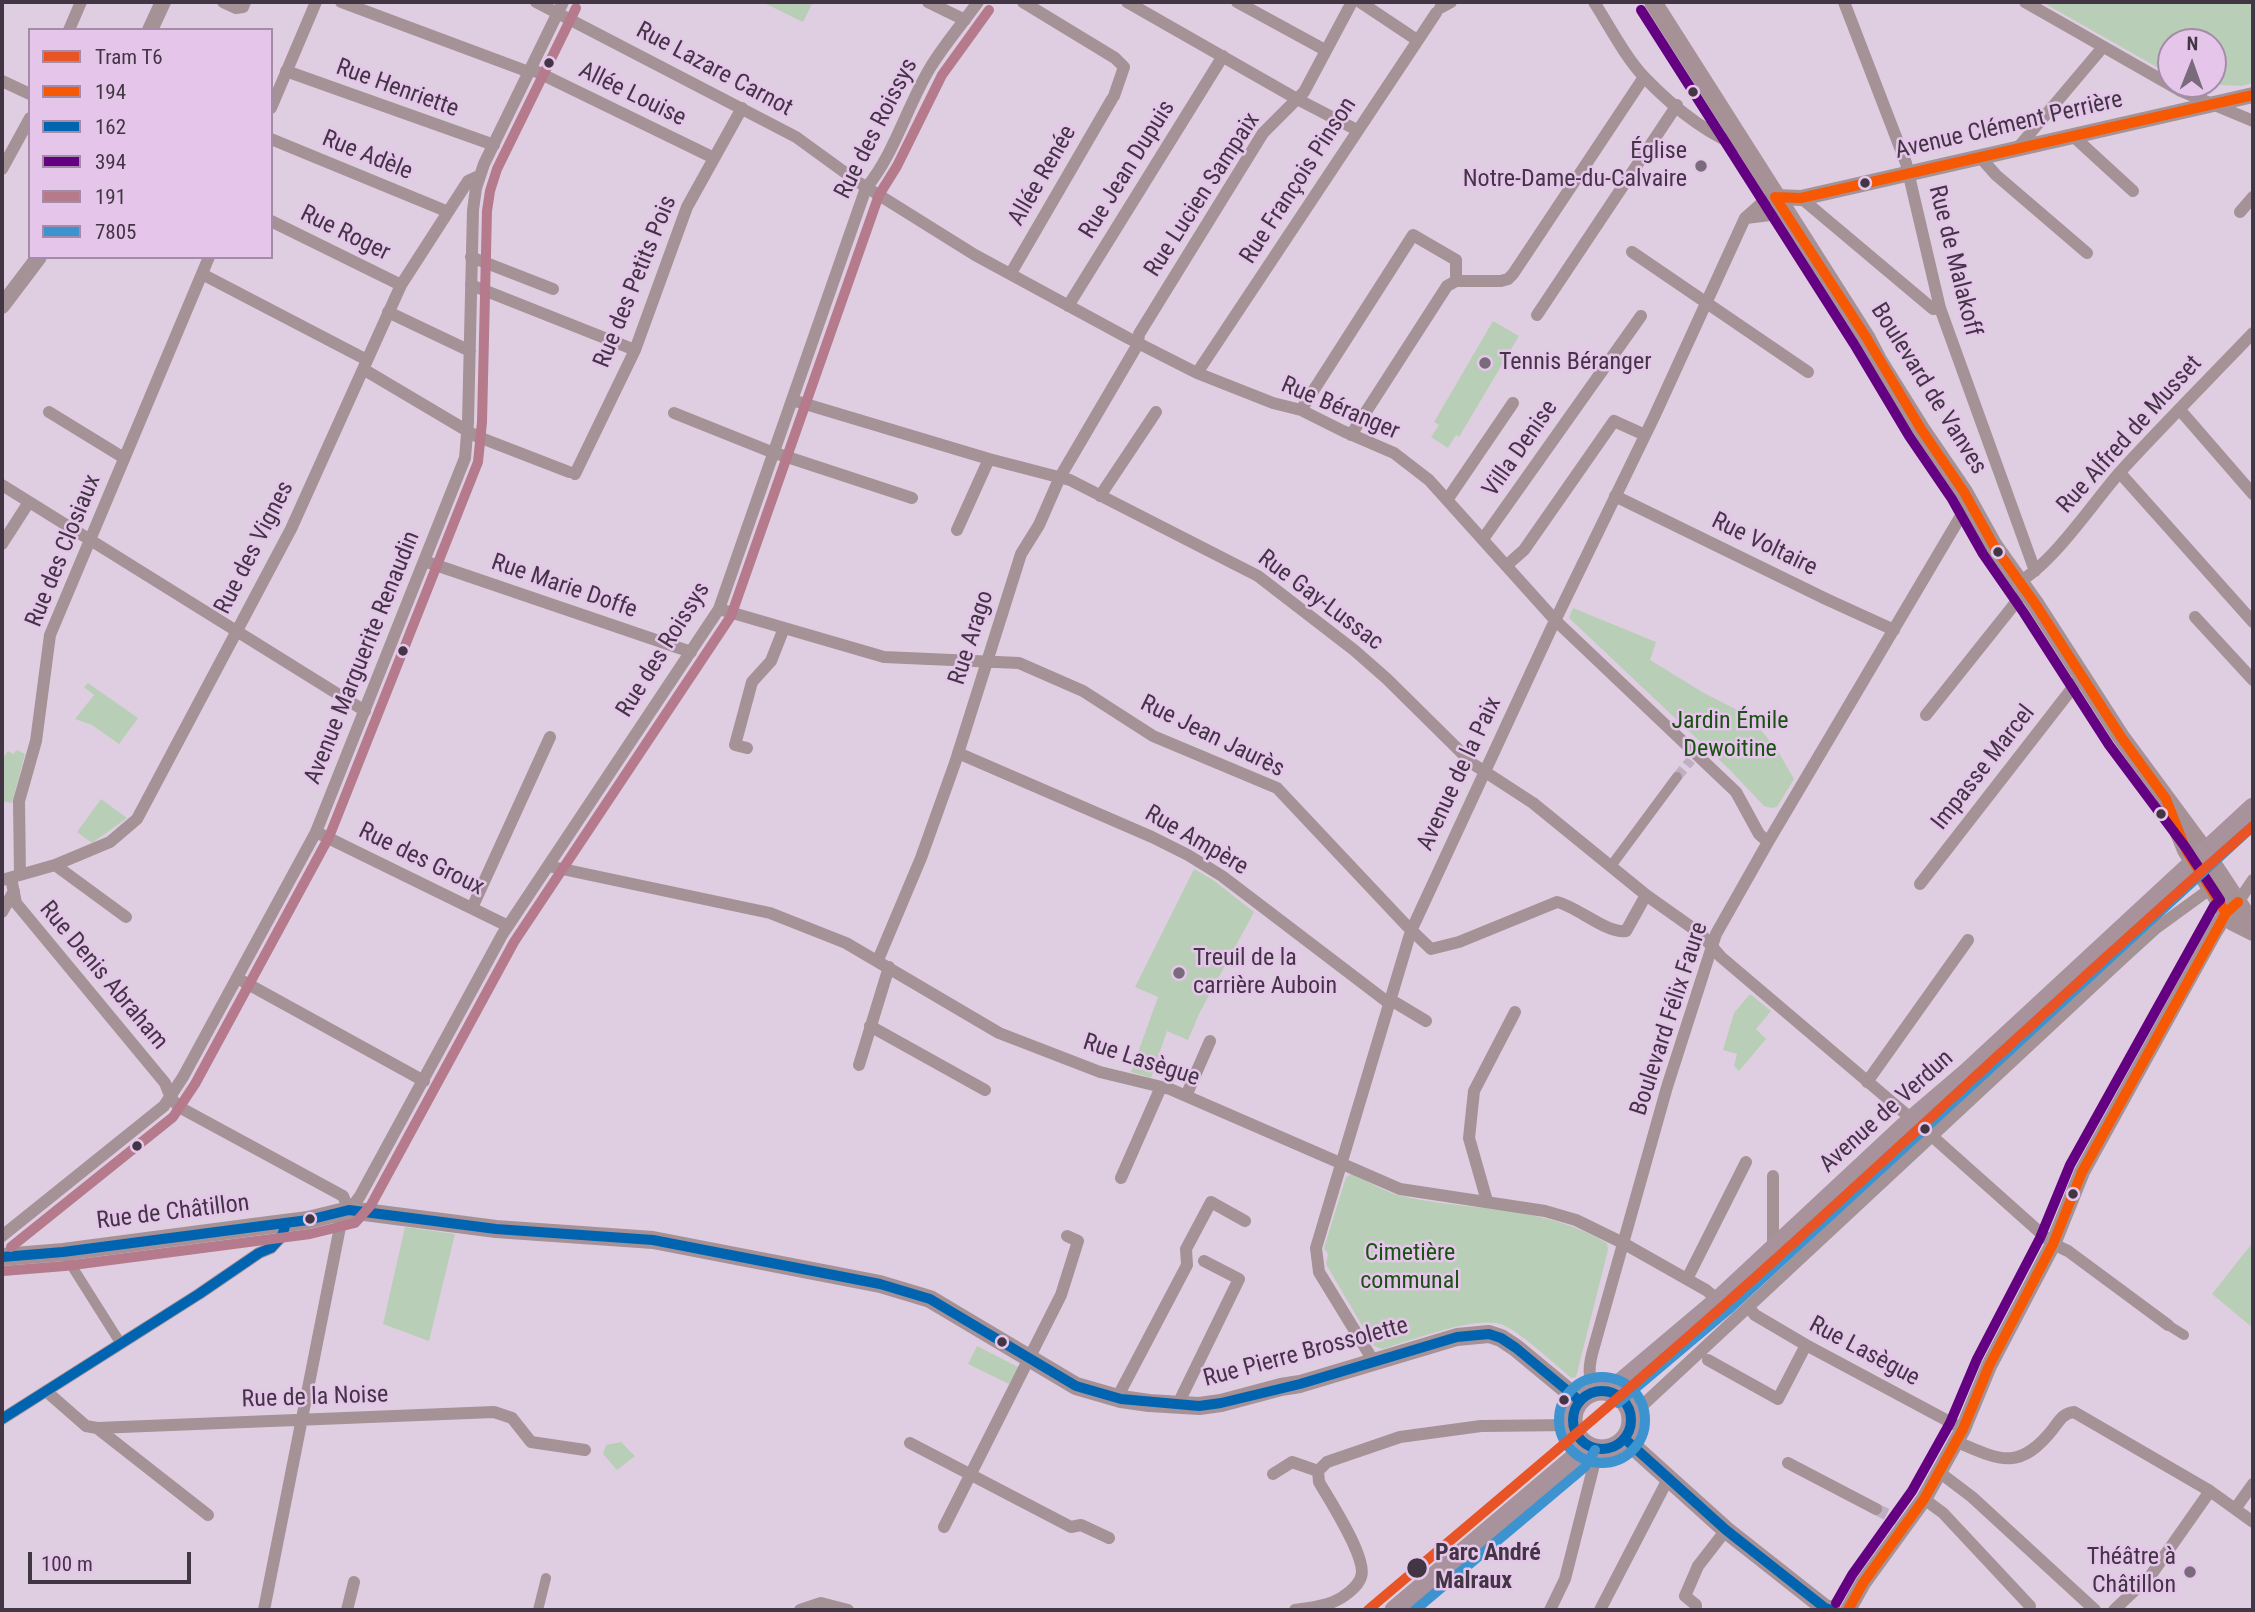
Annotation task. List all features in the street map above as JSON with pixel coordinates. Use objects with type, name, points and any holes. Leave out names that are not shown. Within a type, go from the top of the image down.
[{"type":"main road","name":"Boulevard de Vanves","points":[[1653,2],[1972,506],[1994,546],[2166,799],[2199,857]]},
{"type":"main road","name":"Avenue de Verdun","points":[[1604,1392],[1718,1300],[2253,807]]},
{"type":"main road","points":[[2199,857],[2210,889],[2248,918],[2252,931]]},
{"type":"main road","points":[[2199,857],[2232,907]]},
{"type":"main road","name":"Rue de Châtillon","points":[[2,1257],[64,1252],[286,1223],[349,1210],[496,1229],[653,1240],[880,1284]]},
{"type":"main road","name":"Rue Pierre Brossolette","points":[[880,1284],[930,1299],[1076,1386],[1116,1398],[1177,1406],[1221,1403],[1300,1384],[1457,1337],[1489,1334],[1516,1348],[1580,1401]]},
{"type":"main road","points":[[1604,1392],[1620,1397],[1631,1416],[1629,1432],[1625,1439],[1608,1449],[1590,1446],[1576,1433],[1573,1424],[1575,1409],[1580,1401],[1592,1393],[1604,1392]]},
{"type":"main road","points":[[1625,1439],[1726,1531],[1825,1608],[1832,1610]]},
{"type":"main road","points":[[1394,1610],[1590,1446]]},
{"type":"main road","points":[[1796,1585],[1808,1610]]},
{"type":"street","points":[[70,28],[80,2]]},
{"type":"street","points":[[151,28],[163,2]]},
{"type":"street","points":[[223,2],[239,8],[243,7],[245,2]]},
{"type":"street","points":[[273,103],[316,2]]},
{"type":"street","name":"Allée Louise","points":[[341,2],[530,70],[714,158]]},
{"type":"street","name":"Rue Lazare Carnot","points":[[536,2],[561,7],[796,137],[866,188]]},
{"type":"street","points":[[928,2],[965,20]]},
{"type":"street","name":"Rue des Roissys","points":[[264,1610],[341,1222],[360,1196],[508,926],[719,609],[866,188],[874,179],[930,68],[978,2]]},
{"type":"street","name":"Allée Renée","points":[[1011,273],[1113,98],[1124,66],[1023,2]]},
{"type":"street","points":[[1127,2],[1357,130]]},
{"type":"street","points":[[1237,2],[1325,50]]},
{"type":"street","name":"Rue Lucien Sampaix","points":[[1138,344],[1139,334],[1263,133],[1304,92],[1352,2]]},
{"type":"street","points":[[1360,2],[1418,40]]},
{"type":"street","points":[[1594,2],[1644,77],[1707,131],[1746,149]]},
{"type":"street","name":"Rue de Malakoff","points":[[1844,2],[1909,173],[1940,308],[2037,569]]},
{"type":"street","points":[[2025,2],[2181,91],[2253,121]]},
{"type":"street","name":"Avenue Marguerite Renaudin","points":[[2,1236],[171,1098],[316,832],[465,458],[473,210],[479,176],[561,7]]},
{"type":"street","name":"Rue François Pinson","points":[[1197,373],[1357,130],[1443,7]]},
{"type":"street","points":[[2016,150],[2103,47]]},
{"type":"street","name":"Rue Jean Dupuis","points":[[1068,306],[1223,56]]},
{"type":"street","name":"Rue Henriette","points":[[286,71],[494,145]]},
{"type":"street","points":[[1351,435],[1447,286],[1456,281],[1501,281],[1513,274],[1644,77]]},
{"type":"street","points":[[2,81],[28,93]]},
{"type":"street","name":"Avenue Clément Perrière","points":[[1775,197],[1801,198],[2253,95]]},
{"type":"street","points":[[1537,315],[1677,106]]},
{"type":"street","name":"Rue des Petits Pois","points":[[468,430],[476,436],[572,473],[635,350],[687,207],[742,108]]},
{"type":"street","points":[[2,169],[28,122]]},
{"type":"street","points":[[2073,136],[2133,191]]},
{"type":"street","name":"Rue Adèle","points":[[273,140],[446,211]]},
{"type":"street","points":[[1981,158],[1996,175],[2087,253]]},
{"type":"street","name":"Rue des Vignes","points":[[11,878],[110,842],[137,819],[291,529],[401,285],[446,211],[468,181],[479,176]]},
{"type":"street","name":"Rue Béranger","points":[[866,188],[975,255],[1138,344],[1197,373],[1273,403],[1301,410],[1394,453],[1429,480],[1555,620],[1693,757],[1736,792],[1759,834],[1768,842]]},
{"type":"street","name":"Avenue de la Paix","points":[[1374,1362],[1317,1265],[1319,1235],[1411,931],[1745,218],[1763,202],[1775,197]]},
{"type":"street","points":[[2240,212],[2253,197]]},
{"type":"street","points":[[1801,198],[1933,309],[1940,308]]},
{"type":"street","points":[[1745,218],[1786,213]]},
{"type":"street","name":"Rue Roger","points":[[273,222],[401,285]]},
{"type":"street","points":[[1301,410],[1413,235],[1456,260],[1456,281]]},
{"type":"street","points":[[1632,252],[1808,372]]},
{"type":"street","points":[[471,257],[552,289]]},
{"type":"street","points":[[2,306],[37,259]]},
{"type":"street","name":"Rue des Closiaux","points":[[11,878],[19,801],[36,741],[50,635],[208,259]]},
{"type":"street","points":[[202,274],[365,365],[468,430]]},
{"type":"street","points":[[471,285],[635,350]]},
{"type":"street","points":[[388,312],[470,351]]},
{"type":"street","name":"Villa Denise","points":[[1483,539],[1642,316]]},
{"type":"street","name":"Rue Alfred de Musset","points":[[2037,569],[2120,472],[2253,333]]},
{"type":"street","name":"Rue Arago","points":[[859,1065],[883,963],[958,753],[1021,554],[1039,525],[1060,477],[1138,344]]},
{"type":"street","name":"Rue Gay-Lussac","points":[[792,400],[989,459],[1060,477],[1258,576],[1387,678],[1473,764],[1533,803],[1712,945],[1721,957],[1933,1137],[2053,1244],[2068,1251],[2168,1325]]},
{"type":"street","points":[[1447,500],[1513,403]]},
{"type":"street","points":[[2180,410],[2253,494]]},
{"type":"street","points":[[49,412],[124,458]]},
{"type":"street","points":[[1100,496],[1156,412]]},
{"type":"street","points":[[674,413],[774,453],[912,498]]},
{"type":"street","points":[[1507,565],[1524,550],[1614,421],[1645,435]]},
{"type":"street","points":[[957,530],[989,459]]},
{"type":"street","points":[[2120,472],[2253,622]]},
{"type":"street","points":[[2,485],[365,710]]},
{"type":"street","name":"Rue Voltaire","points":[[1615,496],[1895,630]]},
{"type":"street","points":[[2,544],[29,502]]},
{"type":"street","name":"Boulevard Félix Faure","points":[[1604,1392],[1590,1380],[1588,1370],[1667,1087],[1712,945],[1768,842],[1962,514],[1972,506]]},
{"type":"street","name":"Rue Marie Doffe","points":[[424,561],[691,652]]},
{"type":"street","points":[[1926,715],[2037,569]]},
{"type":"street","name":"Rue Jean Jaurès","points":[[719,609],[884,657],[1022,664],[1083,691],[1153,736],[1277,788],[1431,949],[1459,942],[1558,902],[1621,932],[1629,928],[1646,895]]},
{"type":"street","points":[[2195,617],[2253,680]]},
{"type":"street","points":[[747,748],[735,745],[752,682],[771,661],[783,628]]},
{"type":"street","name":"Impasse Marcel","points":[[1920,884],[2081,677]]},
{"type":"street","points":[[472,908],[550,737]]},
{"type":"street","name":"Rue Ampère","points":[[958,753],[1152,836],[1188,855],[1222,876],[1390,1002],[1426,1021]]},
{"type":"street","points":[[1611,866],[1677,778]]},
{"type":"street","name":"Rue des Groux","points":[[316,832],[508,926]]},
{"type":"street","points":[[55,864],[126,917]]},
{"type":"street","name":"Rue Lasègue","points":[[548,866],[770,912],[846,943],[999,1033],[1100,1072],[1186,1096],[1400,1189],[1545,1211],[1576,1220],[1623,1242],[1706,1290],[1718,1300]]},
{"type":"street","name":"Rue Denis Abraham","points":[[11,878],[16,903],[165,1083],[171,1098]]},
{"type":"street","points":[[1847,1610],[1902,1523],[1924,1499],[1959,1435],[1989,1366],[2053,1244],[2082,1172],[2232,907],[2253,880]]},
{"type":"street","name":"Avenue de Verdun","points":[[1631,1416],[2122,958],[2155,929],[2210,889]]},
{"type":"street","points":[[2,912],[14,891]]},
{"type":"street","points":[[1867,1082],[1968,940]]},
{"type":"street","points":[[237,978],[424,1081]]},
{"type":"street","points":[[1487,1201],[1469,1138],[1474,1091],[1515,1012]]},
{"type":"street","points":[[870,1026],[985,1090]]},
{"type":"street","points":[[1186,1096],[1210,1041]]},
{"type":"street","points":[[1121,1178],[1161,1087]]},
{"type":"street","points":[[171,1098],[178,1107],[343,1196],[349,1210]]},
{"type":"street","points":[[1686,1279],[1746,1162]]},
{"type":"street","points":[[1773,1175],[1773,1250]]},
{"type":"street","points":[[1116,1398],[1187,1265],[1186,1249],[1211,1202],[1245,1221]]},
{"type":"street","points":[[2,1419],[258,1253],[271,1248],[282,1236],[286,1223]]},
{"type":"street","points":[[258,1253],[261,1226]]},
{"type":"street","points":[[944,1527],[1061,1295],[1078,1241],[1067,1236]]},
{"type":"street","points":[[64,1252],[121,1344]]},
{"type":"street","points":[[1177,1406],[1239,1279],[1204,1261]]},
{"type":"street","name":"Rue Lasègue","points":[[1749,1308],[1755,1315],[1996,1458],[2019,1458],[2040,1445],[2064,1416],[2074,1412],[2210,1492]]},
{"type":"street","points":[[2168,1325],[2184,1335]]},
{"type":"street","points":[[1708,1360],[1778,1399],[1806,1345]]},
{"type":"street","points":[[46,1391],[86,1426],[97,1428],[208,1515]]},
{"type":"street","name":"Rue de la Noise","points":[[97,1428],[494,1412],[512,1418],[531,1442],[585,1450]]},
{"type":"street","points":[[1318,1471],[1327,1462],[1400,1437],[1481,1426],[1573,1424]]},
{"type":"street","points":[[910,1443],[1071,1527],[1081,1525],[1109,1538]]},
{"type":"street","points":[[1550,1610],[1565,1579],[1590,1446]]},
{"type":"street","points":[[1273,1474],[1292,1462],[1318,1471]]},
{"type":"street","points":[[1788,1463],[1876,1508]]},
{"type":"street","points":[[1298,1610],[1338,1600],[1357,1584],[1362,1575],[1361,1559],[1319,1482],[1318,1471]]},
{"type":"street","points":[[1939,1472],[1972,1496],[2095,1610]]},
{"type":"street","points":[[1600,1610],[1668,1479]]},
{"type":"street","points":[[2235,1509],[2253,1484]]},
{"type":"street","points":[[2114,1610],[2151,1575],[2210,1492],[2253,1522]]},
{"type":"street","points":[[1924,1499],[1943,1513],[2030,1606]]},
{"type":"street","points":[[1696,1610],[1696,1605],[1685,1596],[1698,1566],[1726,1531]]},
{"type":"street","points":[[538,1610],[546,1578]]},
{"type":"street","points":[[347,1610],[354,1582]]},
{"type":"street","points":[[800,1610],[821,1603],[848,1610]]},
{"type":"green space","points":[[813,2],[803,22],[766,4]]},
{"type":"green space","points":[[2042,2],[2253,2],[2253,83],[2227,85],[2227,28],[2157,28],[2157,67]]},
{"type":"green space","name":"Tennis Béranger","points":[[1493,321],[1519,336],[1459,437],[1456,435],[1448,448],[1431,437],[1439,425],[1434,422]]},
{"type":"green space","name":"Jardin Émile Dewoitine","points":[[1573,608],[1656,642],[1650,660],[1704,693],[1751,717],[1779,753],[1794,779],[1777,807],[1764,806],[1728,768],[1569,618]]},
{"type":"green space","points":[[88,683],[138,718],[119,744],[92,725],[75,719],[94,695],[84,687]]},
{"type":"green space","points":[[17,750],[25,754],[12,803],[2,801],[2,759],[8,751],[13,754]]},
{"type":"green space","points":[[101,799],[127,818],[92,843],[77,832]]},
{"type":"green space","name":"Treuil de la carrière Auboin","points":[[1194,869],[1213,880],[1254,912],[1200,1012],[1188,1040],[1167,1031],[1151,1078],[1131,1072],[1158,997],[1135,987]]},
{"type":"green space","points":[[1750,994],[1771,1011],[1756,1029],[1766,1039],[1739,1071],[1734,1066],[1737,1054],[1723,1050],[1734,1013]]},
{"type":"green space","name":"Cimetière communal","points":[[1352,1174],[1401,1196],[1532,1215],[1582,1230],[1607,1243],[1608,1250],[1576,1377],[1572,1378],[1512,1330],[1492,1323],[1461,1326],[1382,1349],[1374,1346],[1326,1264],[1328,1254],[1324,1248],[1346,1177]]},
{"type":"green space","points":[[405,1227],[455,1234],[429,1341],[383,1324]]},
{"type":"green space","points":[[2253,1242],[2253,1328],[2212,1294]]},
{"type":"green space","points":[[977,1346],[1018,1367],[1009,1384],[968,1364]]},
{"type":"green space","points":[[621,1442],[635,1456],[617,1470],[603,1454],[606,1445]]},
{"type":"tunnel","points":[[1677,777],[1691,760]]},
{"type":"tunnel","points":[[1876,1509],[1898,1520]]},
{"type":"tram line","name":"T6","points":[[1368,1610],[1720,1309],[2253,826]]},
{"type":"transit line","name":"191","points":[[11,1247],[173,1117],[195,1084],[329,837],[478,462],[482,422],[487,211],[490,191],[497,169],[576,8]]},
{"type":"transit line","name":"191","points":[[3,1271],[65,1266],[310,1234],[355,1223],[371,1205],[514,942],[731,616],[879,195],[897,166],[942,75],[989,10]]},
{"type":"transit line","name":"394","points":[[1641,10],[1854,344],[1909,436],[1952,499],[1983,554],[2109,745],[2186,848],[2220,900],[2214,906],[2070,1165],[2040,1238],[1977,1359],[1950,1423],[1912,1491],[1852,1575],[1836,1603]]},
{"type":"transit line","name":"194","points":[[1775,197],[1801,198],[2253,95]]},
{"type":"transit line","name":"194","points":[[1775,197],[1866,337],[1921,429],[1964,492],[1994,546],[2036,605],[2121,737],[2166,799],[2186,850],[2226,913]]},
{"type":"transit line","name":"7805","points":[[1618,1403],[1728,1310],[2253,826]]},
{"type":"transit line","name":"194","points":[[1848,1610],[1863,1583],[1924,1499],[1963,1429],[1989,1366],[2053,1244],[2082,1172],[2226,913],[2238,902]]},
{"type":"transit line","name":"162","points":[[2,1257],[63,1252],[308,1220],[349,1210],[496,1229],[653,1240],[880,1284],[930,1299],[1076,1386],[1121,1399],[1199,1406],[1221,1403],[1300,1384],[1457,1337],[1489,1334],[1516,1348],[1580,1401]]},
{"type":"transit line","name":"162","points":[[2,1419],[259,1253],[271,1248],[282,1236],[286,1223]]},
{"type":"transit line","name":"7805","points":[[1602,1377],[1626,1384],[1638,1396],[1645,1420],[1638,1444],[1626,1456],[1602,1463],[1578,1456],[1566,1444],[1559,1420],[1566,1396],[1578,1384],[1602,1377]]},
{"type":"transit line","name":"162","points":[[1602,1391],[1613,1393],[1626,1404],[1631,1420],[1629,1431],[1618,1444],[1602,1449],[1591,1447],[1578,1436],[1573,1420],[1575,1409],[1586,1396],[1602,1391]]},
{"type":"transit line","name":"162","points":[[1625,1439],[1726,1530],[1825,1608],[1832,1610]]},
{"type":"transit line","name":"7805","points":[[1415,1610],[1585,1467],[1595,1450]]},
{"type":"place","name":"Église Notre-Dame-du-Calvaire","points":[[1701,166]]},
{"type":"place","name":"Tennis Béranger","points":[[1485,363]]},
{"type":"place","name":"Treuil de la carrière Auboin","points":[[1179,973]]},
{"type":"place","name":"Parc André Malraux","points":[[1417,1568]]},
{"type":"place","name":"Théâtre à Châtillon","points":[[2190,1572]]}]
